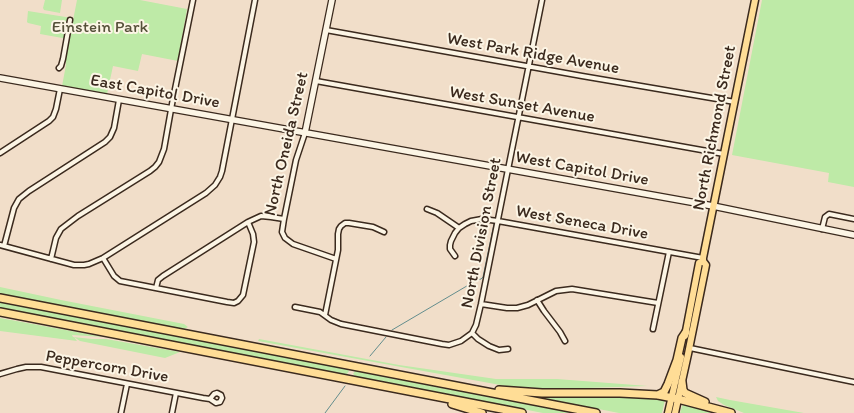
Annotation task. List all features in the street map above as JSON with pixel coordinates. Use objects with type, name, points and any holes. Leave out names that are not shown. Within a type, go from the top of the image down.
[{"type":"highway","points":[[0,298],[596,413]]},
{"type":"highway","points":[[0,312],[522,413]]},
{"type":"highway","points":[[658,395],[664,392],[668,384],[677,360],[682,338],[686,332]]},
{"type":"highway","points":[[682,382],[683,390],[686,393],[728,412]]},
{"type":"highway","points":[[466,388],[475,387],[503,391],[542,393],[620,393],[658,395],[728,412]]},
{"type":"highway","points":[[414,392],[426,397],[482,413]]},
{"type":"main road","name":"North Richmond Street","points":[[675,413],[674,398],[699,264],[703,260],[755,0]]},
{"type":"main road","name":"North Richmond Street","points":[[668,413],[682,382],[690,348],[706,265],[703,260]]},
{"type":"street","points":[[51,259],[56,238],[61,229],[78,216],[150,171],[159,162],[164,149],[193,0]]},
{"type":"street","points":[[119,100],[113,133],[105,142],[19,199],[14,208],[2,246],[74,265],[94,263],[162,219],[206,193],[215,185],[222,171],[255,0]]},
{"type":"street","name":"North Oneida Street","points":[[332,0],[305,133],[296,160],[282,232],[288,242],[336,259]]},
{"type":"street","name":"North Division Street","points":[[472,333],[476,325],[481,304],[542,0]]},
{"type":"street","points":[[59,68],[63,59],[70,20]]},
{"type":"street","name":"West Park Ridge Avenue","points":[[326,30],[735,102]]},
{"type":"street","name":"East Capitol Drive","points":[[0,80],[60,89],[305,133]]},
{"type":"street","name":"West Sunset Avenue","points":[[316,81],[724,154]]},
{"type":"street","points":[[0,153],[49,121],[56,109],[60,89]]},
{"type":"street","name":"West Capitol Drive","points":[[305,133],[714,206],[854,235]]},
{"type":"street","points":[[427,209],[437,213],[459,228],[453,236],[450,245],[450,249],[455,256]]},
{"type":"street","points":[[822,229],[825,217],[829,214],[854,219]]},
{"type":"street","points":[[156,288],[157,283],[163,276],[248,222],[262,216],[284,219]]},
{"type":"street","name":"West Seneca Drive","points":[[459,228],[476,220],[482,219],[498,221],[668,252],[703,260]]},
{"type":"street","points":[[103,258],[114,276],[120,281],[231,303],[238,301],[243,295],[254,242],[253,234],[248,222]]},
{"type":"street","points":[[325,315],[339,244],[338,234],[341,226],[345,223],[349,223],[373,227],[384,232]]},
{"type":"street","points":[[653,329],[668,252]]},
{"type":"street","points":[[481,304],[517,308],[528,305],[556,291],[572,289],[658,303]]},
{"type":"street","points":[[539,299],[547,316],[560,332],[565,341]]},
{"type":"street","points":[[295,307],[315,311],[341,324],[442,344],[449,345],[461,341],[472,333],[484,344],[494,349],[508,349]]},
{"type":"street","points":[[690,348],[854,382]]},
{"type":"street","name":"Peppercorn Drive","points":[[0,374],[26,367],[41,367],[210,399]]},
{"type":"street","points":[[121,413],[127,384]]},
{"type":"street","points":[[172,413],[176,393]]},
{"type":"green space","points":[[45,0],[62,0],[60,13],[44,10]]},
{"type":"green space","name":"Einstein Park","points":[[77,0],[140,0],[187,9],[178,61],[142,54],[138,71],[113,66],[107,94],[62,86],[66,56]]},
{"type":"green space","points":[[762,0],[854,0],[854,187],[828,182],[829,173],[732,155]]},
{"type":"green space","points":[[28,11],[72,18],[68,39],[40,34],[41,26],[27,22]]},
{"type":"green space","points":[[0,287],[184,324],[188,327],[184,329],[0,294]]},
{"type":"green space","points":[[0,302],[345,368],[349,371],[347,374],[340,374],[0,308]]},
{"type":"green space","points":[[0,318],[104,337],[72,335],[77,341],[0,331]]},
{"type":"green space","points":[[74,337],[106,339],[180,352],[165,358],[80,341]]},
{"type":"green space","points":[[259,339],[399,365],[496,379],[557,379],[648,386],[555,389],[506,386],[258,341]]},
{"type":"green space","points":[[355,371],[573,413],[543,413],[357,377],[353,374]]},
{"type":"green space","points":[[595,395],[660,398],[665,400],[662,413],[619,413],[532,396]]},
{"type":"green space","points":[[716,397],[804,413],[744,413],[724,405],[718,401]]},
{"type":"green space","points":[[683,403],[712,413],[680,413]]},
{"type":"waterway","points":[[392,330],[483,277],[494,224]]},
{"type":"waterway","points":[[370,356],[386,337]]},
{"type":"waterway","points":[[325,413],[345,386]]}]
